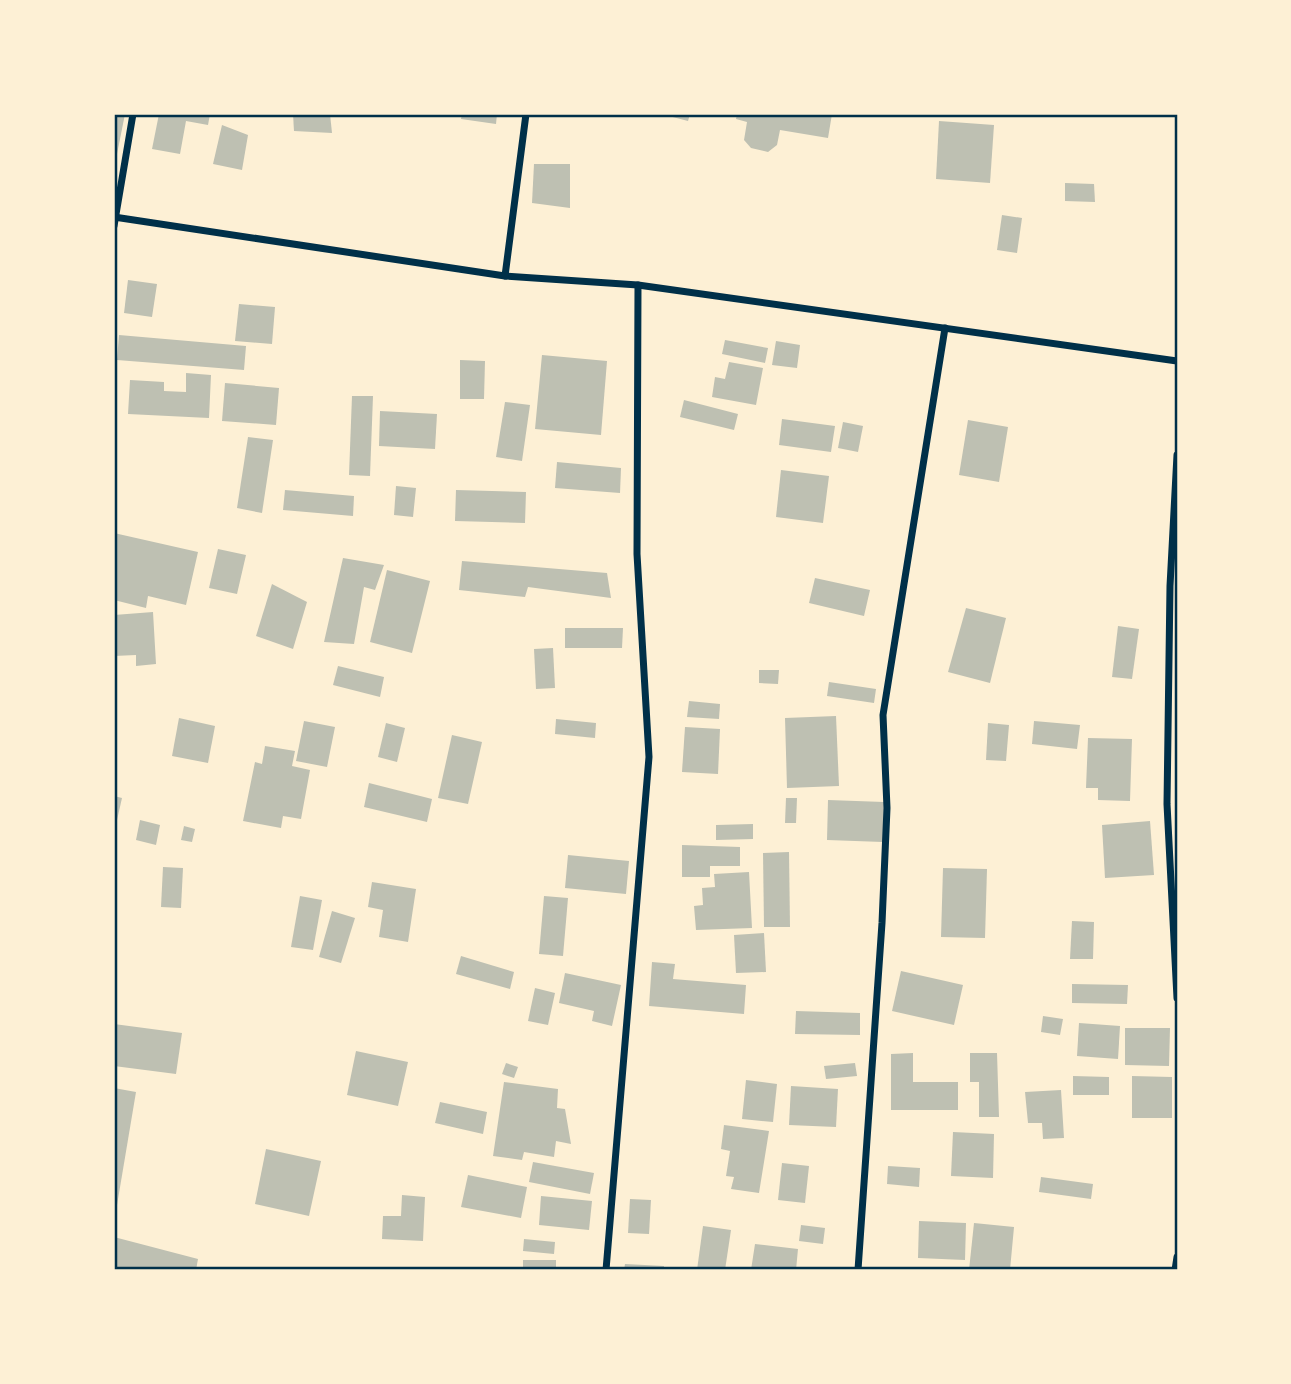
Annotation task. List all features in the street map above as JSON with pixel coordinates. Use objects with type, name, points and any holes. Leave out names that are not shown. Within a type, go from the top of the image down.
[{"type":"street","points":[[133,114],[114,220],[505,276],[638,285],[1177,360]]},
{"type":"street","points":[[505,276],[526,114]]},
{"type":"street","points":[[606,1270],[649,757],[637,554],[638,285]]},
{"type":"street","points":[[858,1270],[882,923],[887,808],[883,715],[945,328]]},
{"type":"street","points":[[1177,456],[1170,586],[1167,804],[1175,914],[1177,998]]},
{"type":"street","points":[[1175,1270],[1177,1258]]},
{"type":"building","points":[[114,114],[125,114],[117,154],[114,153]]},
{"type":"building","points":[[159,114],[210,114],[208,125],[186,121],[180,154],[152,149]]},
{"type":"building","points":[[293,114],[330,114],[332,133],[294,131]]},
{"type":"building","points":[[462,114],[497,114],[496,124],[461,119]]},
{"type":"building","points":[[661,114],[690,114],[688,121]]},
{"type":"building","points":[[737,114],[832,114],[828,138],[780,130],[777,145],[768,152],[751,148],[744,140],[747,122],[736,119]]},
{"type":"building","points":[[939,121],[994,125],[990,183],[936,179]]},
{"type":"building","points":[[222,125],[248,135],[242,170],[213,164]]},
{"type":"building","points":[[534,164],[570,164],[570,208],[532,203]]},
{"type":"building","points":[[1065,183],[1094,184],[1095,202],[1065,201]]},
{"type":"building","points":[[1002,215],[1022,218],[1017,253],[997,250]]},
{"type":"building","points":[[128,280],[157,284],[152,317],[124,313]]},
{"type":"building","points":[[239,304],[275,307],[272,344],[235,341]]},
{"type":"building","points":[[119,335],[246,346],[244,370],[117,360]]},
{"type":"building","points":[[725,340],[768,348],[765,363],[722,354]]},
{"type":"building","points":[[776,341],[800,345],[797,368],[772,365]]},
{"type":"building","points":[[542,355],[607,361],[601,435],[535,429]]},
{"type":"building","points":[[460,360],[485,361],[484,399],[460,399]]},
{"type":"building","points":[[729,362],[763,368],[756,405],[712,397],[715,377],[725,379]]},
{"type":"building","points":[[186,373],[211,375],[209,418],[128,414],[130,380],[164,382],[164,391],[186,392]]},
{"type":"building","points":[[225,383],[279,388],[276,425],[222,421]]},
{"type":"building","points":[[352,396],[373,396],[370,476],[349,475]]},
{"type":"building","points":[[684,400],[738,414],[734,430],[680,417]]},
{"type":"building","points":[[505,402],[530,405],[522,461],[496,457]]},
{"type":"building","points":[[380,411],[437,414],[435,449],[379,446]]},
{"type":"building","points":[[782,419],[835,426],[831,452],[779,445]]},
{"type":"building","points":[[968,420],[1008,427],[999,482],[959,475]]},
{"type":"building","points":[[843,422],[863,426],[858,452],[838,448]]},
{"type":"building","points":[[248,437],[273,440],[262,513],[237,508]]},
{"type":"building","points":[[557,462],[621,468],[620,493],[555,488]]},
{"type":"building","points":[[781,470],[829,476],[823,523],[776,517]]},
{"type":"building","points":[[396,486],[416,488],[413,517],[394,515]]},
{"type":"building","points":[[285,490],[354,496],[353,516],[283,510]]},
{"type":"building","points":[[456,490],[526,492],[525,523],[455,521]]},
{"type":"building","points":[[114,533],[198,552],[186,605],[148,596],[146,608],[114,600]]},
{"type":"building","points":[[218,549],[246,555],[237,594],[209,588]]},
{"type":"building","points":[[343,558],[384,565],[375,590],[364,587],[354,644],[324,642]]},
{"type":"building","points":[[462,561],[607,573],[611,598],[528,587],[525,597],[459,590]]},
{"type":"building","points":[[387,570],[430,581],[412,653],[370,642]]},
{"type":"building","points":[[815,578],[870,590],[864,616],[809,603]]},
{"type":"building","points":[[272,584],[307,602],[293,649],[256,636]]},
{"type":"building","points":[[966,608],[1006,618],[990,683],[948,672]]},
{"type":"building","points":[[153,612],[156,664],[136,666],[136,655],[114,656],[114,615]]},
{"type":"building","points":[[1118,626],[1139,629],[1132,679],[1112,677]]},
{"type":"building","points":[[565,628],[623,628],[622,648],[565,648]]},
{"type":"building","points":[[553,648],[555,688],[536,689],[534,649]]},
{"type":"building","points":[[338,666],[384,677],[380,697],[333,685]]},
{"type":"building","points":[[759,670],[779,670],[778,684],[759,683]]},
{"type":"building","points":[[829,682],[876,689],[874,703],[827,696]]},
{"type":"building","points":[[689,701],[720,704],[719,719],[687,717]]},
{"type":"building","points":[[836,716],[839,786],[787,788],[785,718]]},
{"type":"building","points":[[179,718],[215,726],[208,763],[172,756]]},
{"type":"building","points":[[556,719],[596,723],[595,738],[555,734]]},
{"type":"building","points":[[304,721],[335,727],[327,767],[296,761]]},
{"type":"building","points":[[1034,721],[1080,725],[1077,749],[1032,744]]},
{"type":"building","points":[[386,723],[405,728],[397,762],[378,757]]},
{"type":"building","points":[[988,723],[1009,725],[1006,761],[986,760]]},
{"type":"building","points":[[685,727],[720,729],[718,774],[682,772]]},
{"type":"building","points":[[452,735],[482,742],[468,804],[438,798]]},
{"type":"building","points":[[1088,738],[1132,739],[1130,801],[1098,800],[1098,788],[1086,788]]},
{"type":"building","points":[[265,746],[295,751],[292,766],[310,770],[301,819],[283,816],[281,828],[243,821],[255,762],[262,764]]},
{"type":"building","points":[[369,783],[432,799],[427,822],[364,807]]},
{"type":"building","points":[[114,796],[122,798],[117,820],[114,820]]},
{"type":"building","points":[[786,798],[797,798],[796,823],[785,823]]},
{"type":"building","points":[[828,800],[884,802],[883,842],[827,840]]},
{"type":"building","points":[[140,820],[160,825],[156,845],[136,840]]},
{"type":"building","points":[[1150,821],[1154,875],[1105,878],[1102,825]]},
{"type":"building","points":[[753,824],[753,839],[716,840],[716,825]]},
{"type":"building","points":[[184,826],[195,829],[192,842],[181,840]]},
{"type":"building","points":[[682,845],[740,847],[740,866],[710,866],[710,877],[682,877]]},
{"type":"building","points":[[789,852],[790,927],[764,927],[763,853]]},
{"type":"building","points":[[568,855],[629,861],[626,894],[565,888]]},
{"type":"building","points":[[163,867],[183,868],[181,908],[161,907]]},
{"type":"building","points":[[943,868],[987,869],[985,938],[941,937]]},
{"type":"building","points":[[749,872],[752,928],[696,930],[694,906],[703,905],[702,888],[715,887],[714,874]]},
{"type":"building","points":[[372,882],[416,889],[408,942],[379,937],[383,910],[368,907]]},
{"type":"building","points":[[300,896],[322,900],[313,950],[291,947]]},
{"type":"building","points":[[544,896],[568,898],[563,956],[539,954]]},
{"type":"building","points":[[332,911],[355,918],[341,963],[319,957]]},
{"type":"building","points":[[1072,921],[1094,922],[1093,959],[1070,959]]},
{"type":"building","points":[[764,933],[766,972],[736,973],[734,935]]},
{"type":"building","points":[[461,956],[514,972],[510,989],[456,974]]},
{"type":"building","points":[[652,962],[675,964],[673,979],[746,985],[744,1014],[649,1006]]},
{"type":"building","points":[[901,971],[963,985],[954,1025],[892,1011]]},
{"type":"building","points":[[565,973],[621,985],[612,1026],[592,1021],[594,1011],[559,1003]]},
{"type":"building","points":[[1072,984],[1128,985],[1127,1004],[1072,1003]]},
{"type":"building","points":[[535,988],[555,993],[548,1025],[528,1021]]},
{"type":"building","points":[[796,1011],[860,1013],[860,1035],[795,1034]]},
{"type":"building","points":[[1043,1016],[1063,1019],[1060,1035],[1041,1032]]},
{"type":"building","points":[[1079,1023],[1120,1026],[1118,1059],[1077,1056]]},
{"type":"building","points":[[114,1024],[182,1033],[176,1074],[114,1066]]},
{"type":"building","points":[[1125,1028],[1170,1028],[1169,1066],[1125,1065]]},
{"type":"building","points":[[356,1051],[408,1062],[398,1106],[347,1095]]},
{"type":"building","points":[[913,1053],[913,1082],[958,1082],[958,1110],[891,1110],[891,1054]]},
{"type":"building","points":[[970,1053],[997,1053],[999,1117],[979,1117],[979,1082],[970,1082]]},
{"type":"building","points":[[506,1063],[518,1067],[514,1078],[502,1074]]},
{"type":"building","points":[[855,1063],[857,1076],[826,1079],[824,1066]]},
{"type":"building","points":[[1073,1076],[1109,1077],[1109,1095],[1073,1095]]},
{"type":"building","points":[[1132,1076],[1172,1077],[1172,1118],[1132,1118]]},
{"type":"building","points":[[746,1080],[777,1084],[773,1122],[742,1119]]},
{"type":"building","points":[[504,1082],[558,1089],[557,1108],[565,1109],[571,1144],[556,1141],[554,1157],[524,1152],[522,1160],[493,1156]]},
{"type":"building","points":[[791,1086],[838,1089],[836,1127],[789,1125]]},
{"type":"building","points":[[114,1088],[136,1092],[115,1217],[114,1217]]},
{"type":"building","points":[[1061,1090],[1064,1138],[1043,1139],[1042,1123],[1028,1123],[1025,1092]]},
{"type":"building","points":[[440,1102],[487,1112],[483,1134],[435,1123]]},
{"type":"building","points":[[724,1125],[769,1131],[759,1193],[731,1189],[734,1177],[726,1176],[730,1151],[721,1149]]},
{"type":"building","points":[[953,1132],[994,1134],[993,1178],[951,1176]]},
{"type":"building","points":[[266,1149],[321,1161],[309,1216],[255,1204]]},
{"type":"building","points":[[533,1162],[594,1173],[590,1194],[529,1182]]},
{"type":"building","points":[[782,1163],[809,1166],[805,1203],[778,1200]]},
{"type":"building","points":[[888,1166],[920,1168],[919,1187],[887,1184]]},
{"type":"building","points":[[468,1175],[527,1187],[521,1218],[461,1207]]},
{"type":"building","points":[[1041,1177],[1093,1184],[1091,1199],[1039,1192]]},
{"type":"building","points":[[402,1195],[425,1197],[423,1241],[382,1239],[383,1216],[401,1216]]},
{"type":"building","points":[[541,1196],[592,1201],[589,1230],[539,1225]]},
{"type":"building","points":[[630,1199],[651,1200],[649,1234],[628,1233]]},
{"type":"building","points":[[919,1221],[966,1223],[965,1260],[918,1258]]},
{"type":"building","points":[[974,1223],[1014,1227],[1010,1270],[969,1270]]},
{"type":"building","points":[[801,1225],[825,1228],[823,1244],[799,1241]]},
{"type":"building","points":[[703,1226],[731,1230],[725,1270],[697,1270]]},
{"type":"building","points":[[114,1237],[198,1259],[196,1270],[114,1270]]},
{"type":"building","points":[[524,1239],[555,1242],[554,1254],[523,1251]]},
{"type":"building","points":[[755,1244],[798,1249],[796,1270],[751,1270]]},
{"type":"building","points":[[523,1260],[556,1260],[556,1270],[523,1270]]},
{"type":"building","points":[[625,1264],[664,1266],[664,1270],[624,1270]]}]
